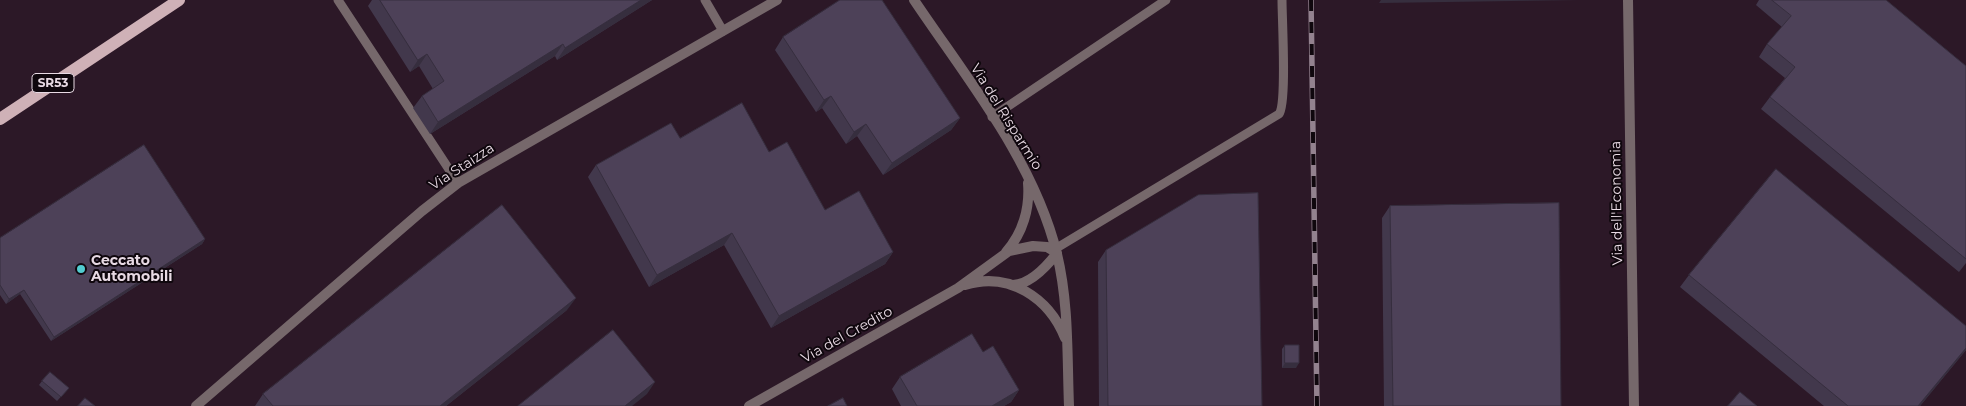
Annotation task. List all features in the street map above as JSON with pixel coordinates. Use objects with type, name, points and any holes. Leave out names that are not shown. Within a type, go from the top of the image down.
[{"type":"main road","name":"SR53","points":[[0,119],[179,0]]},
{"type":"street","name":"Via Staizza","points":[[196,406],[422,211],[458,183],[777,0]]},
{"type":"street","name":"Via del Risparmio","points":[[914,0],[992,117],[1027,177],[1043,212],[1056,251],[1065,299],[1069,406]]},
{"type":"street","name":"Via dell'Economia","points":[[1628,0],[1634,406]]},
{"type":"street","name":"Via del Credito","points":[[1002,255],[1018,235],[1026,215],[1028,199],[1027,177]]},
{"type":"street","name":"Via del Credito","points":[[749,406],[958,288],[1002,255],[1016,248],[1030,246],[1047,247],[1056,251],[1034,276],[1022,284],[1012,285]]},
{"type":"street","name":"Via del Credito","points":[[958,288],[980,282],[1023,288],[1043,304],[1056,320],[1067,343]]},
{"type":"lane","points":[[338,0],[458,183]]},
{"type":"lane","points":[[705,0],[723,31]]},
{"type":"lane","points":[[992,117],[1166,0]]},
{"type":"lane","points":[[1056,251],[1279,114],[1282,110],[1283,94],[1282,0]]},
{"type":"building","points":[[380,0],[641,0],[565,48],[563,44],[438,122],[422,96],[444,81],[427,54],[418,60]]},
{"type":"building","points":[[840,0],[882,0],[960,118],[892,163],[866,124],[854,132],[831,96],[824,100],[783,37]]},
{"type":"building","points":[[1772,0],[1886,0],[1966,66],[1966,259],[1770,97],[1795,67],[1767,44],[1791,16]]},
{"type":"building","points":[[742,103],[769,152],[787,142],[825,210],[859,191],[893,252],[779,316],[732,233],[657,275],[596,165],[671,123],[680,138]]},
{"type":"building","name":"Ceccato Automobili","points":[[144,145],[205,239],[54,337],[24,290],[9,299],[0,285],[0,238]]},
{"type":"building","points":[[1776,169],[1966,326],[1966,348],[1918,406],[1848,406],[1689,275]]},
{"type":"building","points":[[1258,193],[1262,406],[1108,406],[1106,250],[1198,195]]},
{"type":"building","points":[[1559,203],[1561,406],[1393,406],[1390,206]]},
{"type":"building","points":[[502,205],[576,298],[440,406],[273,406],[263,394]]},
{"type":"building","points":[[613,330],[655,382],[625,406],[518,406]]},
{"type":"building","points":[[972,334],[983,352],[993,346],[1019,390],[992,406],[917,406],[900,377]]},
{"type":"building","points":[[1285,345],[1299,345],[1299,363],[1285,363]]},
{"type":"building","points":[[50,372],[69,388],[61,397],[42,381]]},
{"type":"building","points":[[1740,392],[1757,406],[1728,406]]},
{"type":"building","points":[[85,398],[95,406],[78,406]]},
{"type":"building","points":[[843,398],[847,406],[828,406]]},
{"type":"railway","points":[[1311,0],[1317,406]]},
{"type":"place","name":"Ceccato Automobili","points":[[81,269]]}]
